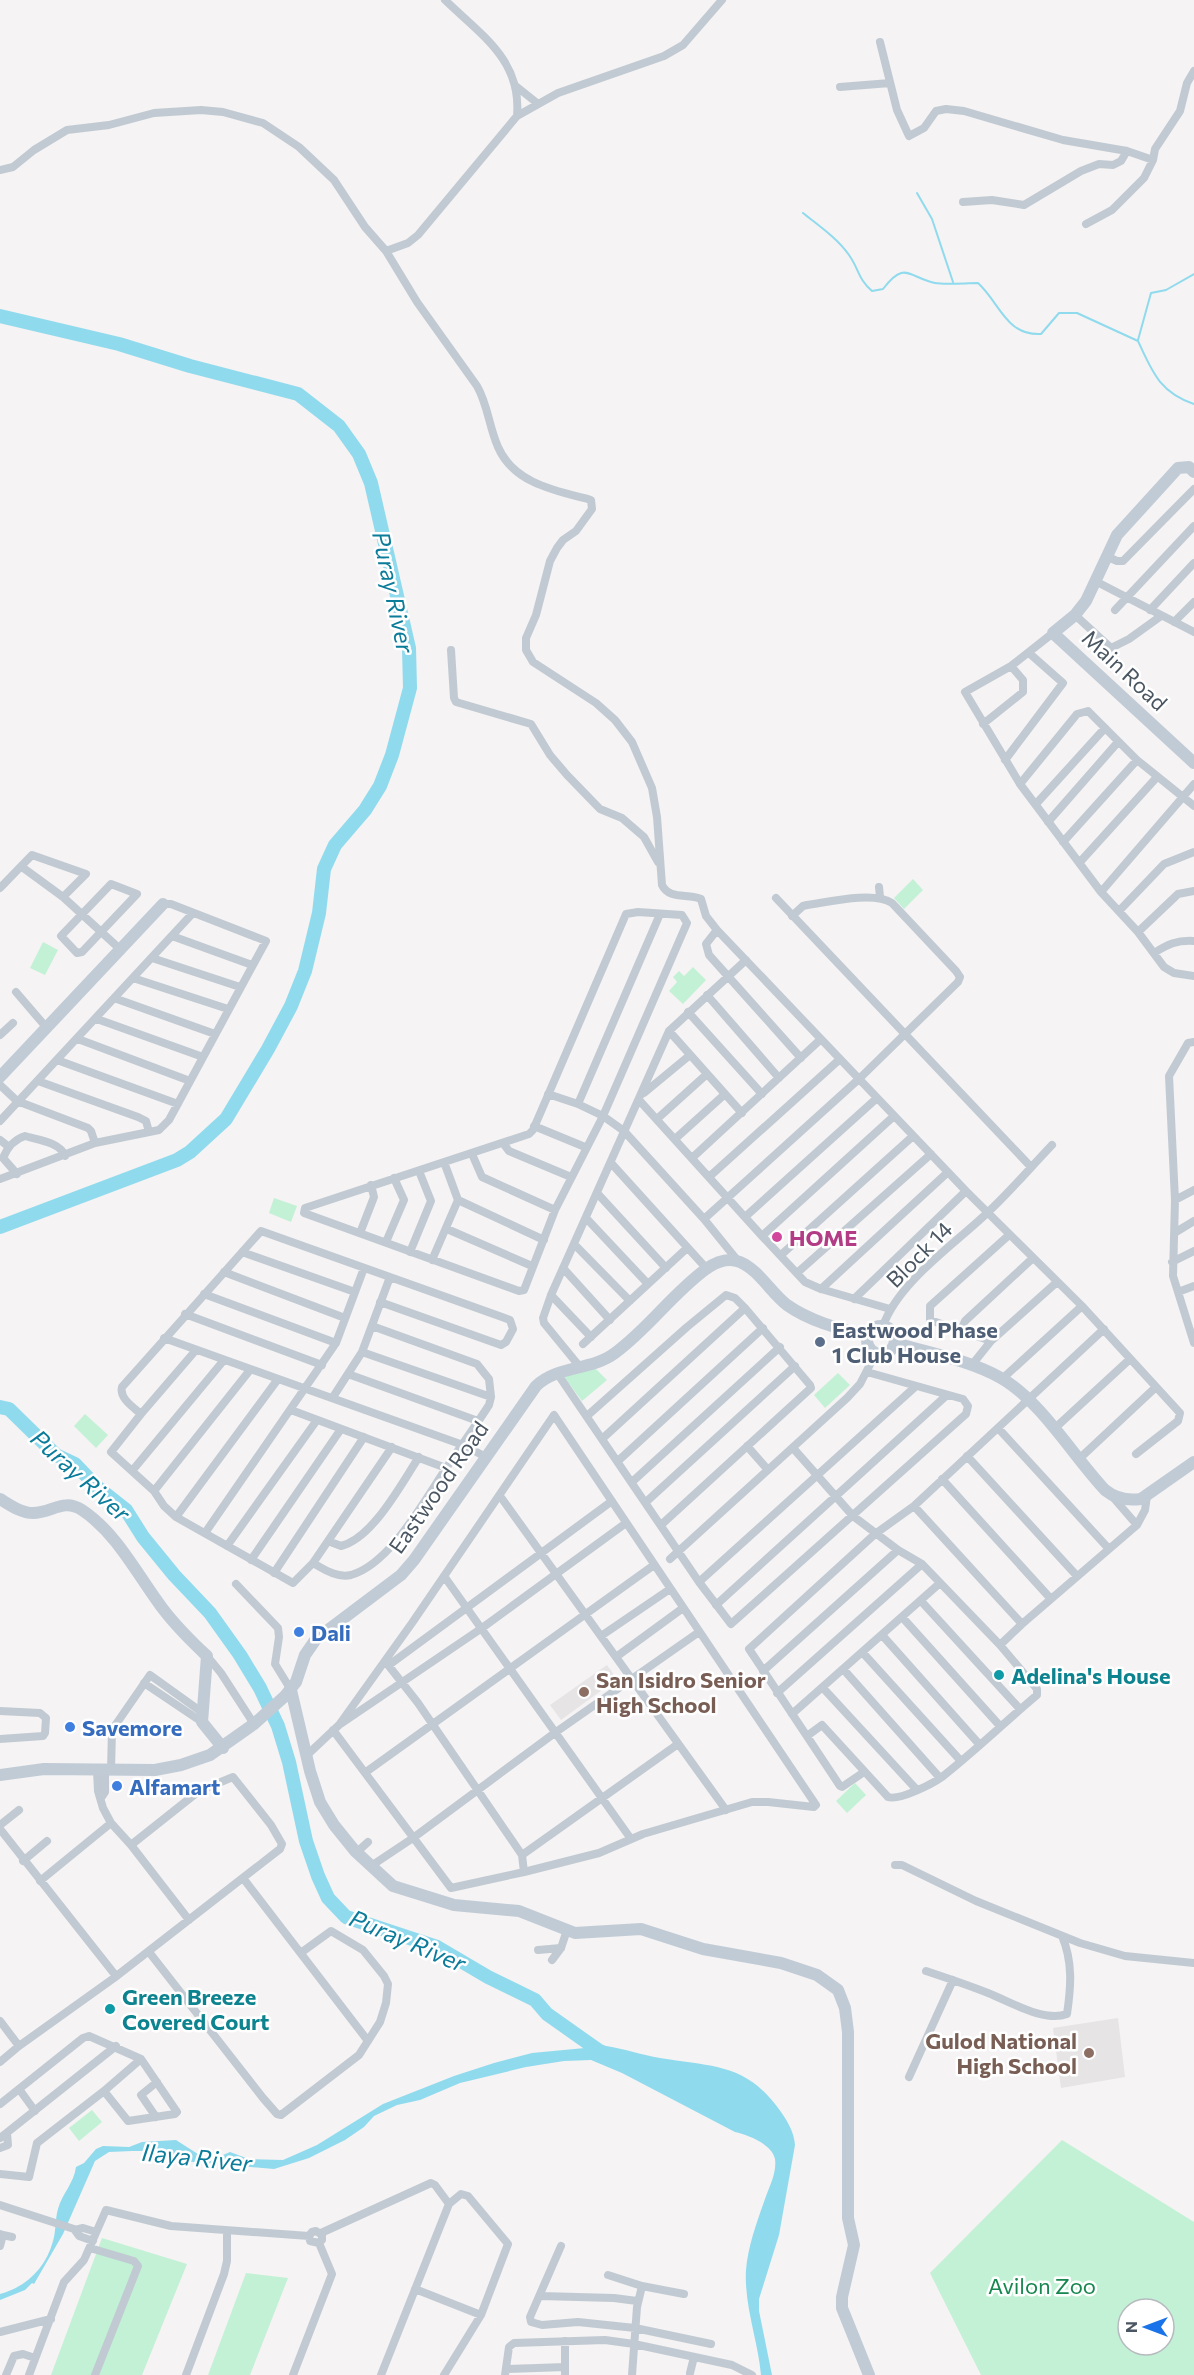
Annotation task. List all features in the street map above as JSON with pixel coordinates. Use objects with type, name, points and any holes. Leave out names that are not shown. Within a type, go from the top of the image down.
[{"type":"street","points":[[445,0],[493,46],[512,73],[516,87],[517,116]]},
{"type":"street","points":[[386,251],[408,243],[418,235],[517,116],[537,103],[583,83],[664,56],[683,45],[722,0]]},
{"type":"street","points":[[880,42],[897,110],[909,136],[924,128],[936,111],[946,109],[964,111],[1063,140],[1127,151],[1153,160]]},
{"type":"street","points":[[1086,224],[1100,218],[1117,206],[1138,185],[1153,160],[1157,145],[1180,111],[1187,83],[1194,71]]},
{"type":"street","points":[[840,87],[890,83]]},
{"type":"street","points":[[516,87],[537,103]]},
{"type":"street","points":[[0,170],[13,167],[34,150],[67,130],[109,125],[154,113],[201,110],[223,112],[263,123],[299,147],[334,180],[365,227],[386,251],[417,302],[484,398],[498,447],[505,460],[529,481],[591,500],[592,509],[576,531],[563,540],[550,561],[536,615],[526,638],[526,650],[533,662],[596,703],[615,720],[632,742],[652,788],[657,817],[660,876],[665,891],[672,895],[701,899],[706,916],[717,930],[966,1191],[1082,1306],[1180,1413],[1180,1417],[1136,1454]]},
{"type":"street","points":[[963,202],[992,200],[1024,205],[1081,171],[1099,164],[1113,165],[1120,161],[1127,151]]},
{"type":"street","points":[[1194,472],[1190,467],[1178,468],[1117,535],[1097,582],[1075,615],[1011,666],[965,692],[1020,784],[1101,892],[1138,932],[1164,967],[1174,973],[1194,976]]},
{"type":"street","points":[[1108,557],[1124,561],[1194,489]]},
{"type":"street","points":[[1115,610],[1128,599],[1194,526]]},
{"type":"street","points":[[1150,610],[1194,563]]},
{"type":"street","points":[[1097,582],[1194,632]]},
{"type":"street","points":[[1174,622],[1194,602]]},
{"type":"street","points":[[1075,615],[1111,648],[1129,639],[1161,616]]},
{"type":"street","name":"Main Road","points":[[1053,633],[1194,763]]},
{"type":"street","points":[[451,650],[456,702],[531,724],[550,755],[567,774],[600,809],[622,818],[644,837],[659,864]]},
{"type":"street","points":[[1005,760],[1063,683],[1029,653]]},
{"type":"street","points":[[983,724],[1023,692],[1023,680],[1011,666]]},
{"type":"street","points":[[1020,784],[1077,714],[1088,711],[1137,760],[1194,806]]},
{"type":"street","points":[[1036,804],[1105,728]]},
{"type":"street","points":[[1048,822],[1118,742]]},
{"type":"street","points":[[1063,842],[1137,760]]},
{"type":"street","points":[[1080,862],[1157,777]]},
{"type":"street","points":[[1101,892],[1194,784]]},
{"type":"street","points":[[1119,911],[1164,864],[1194,852]]},
{"type":"street","points":[[0,888],[32,855],[86,874],[63,897]]},
{"type":"street","points":[[22,867],[63,897],[121,950]]},
{"type":"street","points":[[0,873],[8,880]]},
{"type":"street","points":[[111,884],[136,894],[102,932],[82,952],[77,953],[61,936],[111,884]]},
{"type":"street","points":[[879,887],[880,897]]},
{"type":"street","points":[[1138,932],[1178,894],[1194,891]]},
{"type":"street","points":[[704,1219],[860,1078],[958,982],[960,975],[892,903],[880,897],[807,905],[792,916]]},
{"type":"street","points":[[776,898],[1031,1167]]},
{"type":"street","points":[[0,1077],[163,904],[171,904],[266,941],[169,1120],[159,1130],[95,1143],[0,1179]]},
{"type":"street","points":[[638,912],[660,914],[681,915],[687,923],[603,1116],[585,1147],[555,1210],[524,1290],[519,1292],[305,1214],[305,1208],[529,1134],[627,914],[638,912]]},
{"type":"street","points":[[0,1121],[192,914]]},
{"type":"street","points":[[578,1104],[660,914]]},
{"type":"street","points":[[717,930],[706,944],[706,950],[801,1058]]},
{"type":"street","points":[[172,936],[252,965]]},
{"type":"street","points":[[1154,953],[1180,940],[1194,941]]},
{"type":"street","points":[[152,958],[240,987]]},
{"type":"street","points":[[580,1367],[544,1323],[543,1318],[551,1295],[669,1031],[746,960]]},
{"type":"street","points":[[133,978],[228,1009]]},
{"type":"street","points":[[16,992],[46,1027]]},
{"type":"street","points":[[707,995],[779,1078]]},
{"type":"street","points":[[114,998],[215,1034]]},
{"type":"street","points":[[688,1012],[762,1094]]},
{"type":"street","points":[[97,1019],[203,1057]]},
{"type":"street","points":[[0,1035],[13,1023]]},
{"type":"street","points":[[669,1031],[742,1113]]},
{"type":"street","points":[[78,1039],[190,1081]]},
{"type":"street","points":[[692,1158],[821,1039]]},
{"type":"street","points":[[1194,1042],[1188,1043],[1169,1076],[1176,1232],[1173,1276],[1194,1343]]},
{"type":"street","points":[[641,1097],[690,1055]]},
{"type":"street","points":[[709,1177],[840,1059]]},
{"type":"street","points":[[57,1060],[178,1104]]},
{"type":"street","points":[[657,1119],[708,1074]]},
{"type":"street","points":[[38,1081],[147,1121],[149,1132]]},
{"type":"street","points":[[0,1085],[17,1101],[88,1128],[92,1131],[95,1143]]},
{"type":"street","points":[[548,1094],[578,1104],[603,1116],[624,1131],[704,1219],[738,1261],[749,1268],[788,1306],[816,1321],[868,1336]]},
{"type":"street","points":[[675,1139],[725,1094]]},
{"type":"street","points":[[641,1097],[657,1119],[806,1282],[821,1289],[890,1309]]},
{"type":"street","points":[[745,1217],[877,1098]]},
{"type":"street","points":[[762,1236],[894,1116]]},
{"type":"street","points":[[534,1126],[585,1147]]},
{"type":"street","points":[[17,1174],[3,1158],[15,1141],[26,1136],[57,1146],[63,1150],[64,1156]]},
{"type":"street","points":[[781,1255],[913,1136]]},
{"type":"street","points":[[0,1140],[9,1147]]},
{"type":"street","points":[[503,1143],[508,1151],[571,1177]]},
{"type":"street","name":"Block 14","points":[[884,1326],[890,1309],[905,1288],[988,1212],[1052,1144]]},
{"type":"street","points":[[472,1154],[480,1175],[484,1179],[555,1210]]},
{"type":"street","points":[[797,1273],[931,1154]]},
{"type":"street","points":[[432,1260],[458,1200],[444,1162]]},
{"type":"street","points":[[611,1163],[706,1269]]},
{"type":"street","points":[[410,1252],[431,1201],[419,1171]]},
{"type":"street","points":[[821,1289],[948,1172]]},
{"type":"street","points":[[386,1242],[404,1200],[394,1178]]},
{"type":"street","points":[[360,1233],[374,1197],[371,1185]]},
{"type":"street","points":[[1175,1200],[1194,1190]]},
{"type":"street","points":[[854,1299],[966,1191]]},
{"type":"street","points":[[597,1193],[666,1268]]},
{"type":"street","points":[[458,1200],[544,1240]]},
{"type":"street","points":[[586,1218],[648,1284]]},
{"type":"street","points":[[1176,1232],[1194,1221]]},
{"type":"street","points":[[447,1229],[532,1266]]},
{"type":"street","points":[[141,1414],[123,1397],[122,1387],[261,1231],[510,1320],[513,1329],[511,1335],[501,1346],[380,1302]]},
{"type":"street","points":[[991,1341],[930,1320],[930,1306],[1009,1235]]},
{"type":"street","points":[[574,1244],[630,1301]]},
{"type":"street","points":[[583,1344],[686,1249]]},
{"type":"street","points":[[1173,1262],[1194,1251]]},
{"type":"street","points":[[242,1252],[355,1292]]},
{"type":"street","points":[[961,1330],[965,1321],[1033,1258]]},
{"type":"street","name":"Eastwood Road","points":[[0,1775],[44,1769],[168,1768],[197,1760],[223,1748],[288,1693],[305,1655],[316,1639],[401,1575],[414,1560],[525,1399],[543,1380],[557,1373],[603,1360],[617,1352],[706,1269],[725,1260],[738,1261]]},
{"type":"street","points":[[205,1533],[336,1343],[364,1268]]},
{"type":"street","points":[[563,1268],[610,1320]]},
{"type":"street","points":[[224,1272],[345,1318]]},
{"type":"street","points":[[333,1397],[362,1352],[390,1277]]},
{"type":"street","points":[[971,1366],[991,1341],[1057,1282]]},
{"type":"street","points":[[1178,1292],[1194,1286]]},
{"type":"street","points":[[204,1294],[336,1343]]},
{"type":"street","points":[[551,1295],[591,1337]]},
{"type":"street","points":[[587,1416],[721,1297],[731,1295],[780,1347],[811,1388],[661,1525]]},
{"type":"street","points":[[1002,1379],[1082,1306]]},
{"type":"street","points":[[602,1439],[745,1308]]},
{"type":"street","points":[[185,1314],[322,1365]]},
{"type":"street","points":[[313,1563],[328,1572],[342,1576],[352,1575],[377,1560],[417,1515],[489,1405],[491,1397],[489,1379],[477,1364],[372,1326]]},
{"type":"street","points":[[884,1326],[894,1333],[895,1343],[890,1352],[876,1353],[868,1344],[868,1336],[874,1328],[884,1326]]},
{"type":"street","points":[[618,1461],[763,1328]]},
{"type":"street","points":[[864,1772],[841,1787],[749,1651],[750,1647],[875,1534],[914,1506],[1104,1329]]},
{"type":"street","points":[[164,1338],[463,1445],[486,1457]]},
{"type":"street","points":[[895,1343],[971,1366],[1002,1379],[1027,1400],[1137,1525]]},
{"type":"street","points":[[632,1482],[780,1347]]},
{"type":"street","points":[[196,1350],[111,1452],[154,1491],[164,1506],[176,1517],[293,1583],[313,1563],[392,1447]]},
{"type":"street","points":[[362,1352],[491,1397]]},
{"type":"street","points":[[670,1558],[847,1398],[860,1384],[876,1353]]},
{"type":"street","points":[[1054,1430],[1130,1359]]},
{"type":"street","points":[[132,1472],[224,1360]]},
{"type":"street","points":[[646,1502],[795,1366]]},
{"type":"street","points":[[154,1491],[250,1370]]},
{"type":"street","points":[[557,1373],[699,1581],[733,1624],[966,1414],[968,1406],[963,1399],[867,1372]]},
{"type":"street","points":[[348,1374],[478,1421]]},
{"type":"street","points":[[176,1517],[278,1379]]},
{"type":"street","points":[[699,1581],[915,1387]]},
{"type":"street","points":[[1079,1459],[1156,1387]]},
{"type":"street","points":[[716,1605],[947,1395]]},
{"type":"street","points":[[291,1410],[446,1468]]},
{"type":"street","points":[[554,1415],[816,1805],[814,1807],[768,1802],[753,1803],[632,1839],[599,1853],[451,1888],[336,1728],[387,1663],[554,1415]]},
{"type":"street","points":[[227,1546],[317,1420]]},
{"type":"street","points":[[998,1428],[1109,1549]]},
{"type":"street","points":[[251,1560],[341,1429]]},
{"type":"street","points":[[274,1573],[364,1437]]},
{"type":"street","points":[[747,1446],[768,1470]]},
{"type":"street","points":[[792,1448],[853,1516],[875,1534],[922,1564],[1000,1645],[1037,1689],[1037,1695],[940,1778],[917,1790],[890,1799],[822,1725],[807,1736]]},
{"type":"street","points":[[967,1456],[1077,1576]]},
{"type":"street","points":[[328,1541],[341,1546],[358,1539],[378,1517],[419,1457]]},
{"type":"street","points":[[1111,1495],[1133,1500],[1146,1496],[1194,1462]]},
{"type":"street","points":[[942,1479],[1051,1599]]},
{"type":"street","points":[[500,1496],[726,1810]]},
{"type":"street","points":[[1000,1645],[1137,1525],[1145,1510],[1146,1496]]},
{"type":"street","points":[[0,1499],[18,1509],[32,1513],[63,1504],[81,1509],[104,1529],[164,1610],[221,1673],[255,1723]]},
{"type":"street","points":[[387,1663],[467,1608],[612,1501]]},
{"type":"street","points":[[914,1506],[1022,1624]]},
{"type":"street","points":[[306,1756],[336,1728],[482,1628],[626,1523]]},
{"type":"street","points":[[763,1671],[898,1550]]},
{"type":"street","points":[[777,1694],[922,1564]]},
{"type":"street","points":[[366,1772],[654,1565]]},
{"type":"street","points":[[444,1576],[632,1839]]},
{"type":"street","points":[[792,1714],[940,1583]]},
{"type":"street","points":[[236,1584],[278,1628],[275,1664],[288,1693],[320,1803],[334,1826],[357,1852],[393,1886],[454,1905],[519,1911],[575,1933],[641,1929],[703,1949],[781,1963],[817,1974],[838,1990],[843,1999],[848,2032],[848,2208],[854,2245],[842,2297],[842,2308],[869,2375]]},
{"type":"street","points":[[601,1636],[670,1589]]},
{"type":"street","points":[[921,1601],[1020,1709]]},
{"type":"street","points":[[616,1657],[683,1608]]},
{"type":"street","points":[[902,1617],[1000,1726]]},
{"type":"street","points":[[371,1866],[699,1632]]},
{"type":"street","points":[[882,1635],[979,1744]]},
{"type":"street","points":[[863,1653],[960,1760]]},
{"type":"street","points":[[203,1718],[207,1656]]},
{"type":"street","points":[[387,1663],[434,1725],[522,1855],[524,1872]]},
{"type":"street","points":[[844,1670],[940,1778]]},
{"type":"street","points":[[189,1920],[111,1823],[98,1791],[105,1770],[112,1730],[150,1675],[203,1718],[223,1748]]},
{"type":"street","points":[[824,1688],[917,1790]]},
{"type":"street","points":[[0,1711],[40,1713],[46,1718],[43,1736],[0,1739]]},
{"type":"street","points":[[522,1855],[678,1744]]},
{"type":"street","points":[[0,2062],[149,1952],[280,1849],[282,1841],[233,1778],[199,1791],[131,1845]]},
{"type":"street","points":[[20,1810],[0,1827],[23,1860],[73,1918],[116,1976]]},
{"type":"street","points":[[40,1881],[111,1823]]},
{"type":"street","points":[[23,1860],[47,1841]]},
{"type":"street","points":[[357,1852],[368,1842]]},
{"type":"street","points":[[895,1865],[902,1865],[976,1900],[1062,1936],[1125,1956],[1194,1963]]},
{"type":"street","points":[[243,1878],[368,2041]]},
{"type":"street","points":[[552,1960],[561,1948],[567,1930]]},
{"type":"street","points":[[149,1952],[225,2052],[280,2115],[359,2055],[380,2022],[386,2003],[388,1984],[363,1950],[331,1931],[302,1952]]},
{"type":"street","points":[[926,1971],[1030,2011],[1061,2017],[1067,2014],[1071,1984],[1068,1949],[1062,1936]]},
{"type":"street","points":[[538,1950],[561,1948]]},
{"type":"street","points":[[909,2077],[953,1980]]},
{"type":"street","points":[[0,2021],[19,2046]]},
{"type":"street","points":[[0,2104],[83,2038],[89,2036],[117,2046],[141,2059],[177,2112],[128,2121],[104,2091]]},
{"type":"street","points":[[0,2148],[8,2145],[4,2135],[117,2046]]},
{"type":"street","points":[[0,2174],[29,2177],[37,2143],[141,2059]]},
{"type":"street","points":[[156,2117],[141,2095],[157,2082]]},
{"type":"street","points":[[19,2089],[35,2111]]},
{"type":"street","points":[[29,2375],[64,2282],[84,2260],[104,2211],[108,2210],[171,2226],[309,2236],[314,2231],[321,2233],[431,2183],[449,2204]]},
{"type":"street","points":[[381,2375],[449,2204],[461,2194],[468,2196],[508,2244],[481,2315],[444,2375]]},
{"type":"street","points":[[0,2205],[73,2229],[83,2228],[96,2232]]},
{"type":"street","points":[[73,2229],[91,2245],[134,2261],[138,2266],[95,2375]]},
{"type":"street","points":[[186,2375],[224,2274],[228,2231]]},
{"type":"street","points":[[319,2243],[322,2240],[321,2233]]},
{"type":"street","points":[[0,2246],[5,2235]]},
{"type":"street","points":[[309,2236],[312,2242],[319,2243]]},
{"type":"street","points":[[293,2375],[332,2274],[319,2243]]},
{"type":"street","points":[[561,2246],[530,2317],[531,2322],[542,2325],[578,2322],[635,2328],[711,2344]]},
{"type":"street","points":[[608,2275],[642,2286],[684,2294]]},
{"type":"street","points":[[632,2375],[638,2301],[642,2286]]},
{"type":"street","points":[[415,2289],[481,2315]]},
{"type":"street","points":[[540,2296],[638,2301]]},
{"type":"street","points":[[0,2332],[51,2319]]},
{"type":"street","points":[[566,2341],[565,2371],[505,2372],[509,2347],[514,2343],[566,2341],[605,2340],[732,2365],[752,2375]]},
{"type":"street","points":[[6,2375],[15,2356],[23,2354],[35,2358]]},
{"type":"street","points":[[690,2373],[694,2357]]},
{"type":"shaded area","name":"San Isidro Senior High School","points":[[607,1665],[617,1679],[561,1720],[550,1705]]},
{"type":"shaded area","name":"Gulod National High School","points":[[1118,2018],[1125,2077],[1061,2088],[1053,2028]]},
{"type":"green space","points":[[913,879],[923,890],[904,909],[894,898]]},
{"type":"green space","points":[[43,942],[58,950],[45,975],[30,968]]},
{"type":"green space","points":[[693,967],[706,980],[683,1004],[669,991],[677,982],[673,977],[679,971],[684,976]]},
{"type":"green space","points":[[274,1198],[297,1206],[291,1222],[269,1213]]},
{"type":"green space","points":[[595,1368],[607,1380],[582,1401],[565,1378],[567,1375]]},
{"type":"green space","points":[[838,1373],[850,1385],[825,1408],[814,1395]]},
{"type":"green space","points":[[85,1414],[108,1435],[96,1448],[74,1426]]},
{"type":"green space","points":[[855,1783],[866,1795],[847,1813],[836,1801]]},
{"type":"green space","points":[[92,2110],[102,2122],[79,2141],[69,2128]]},
{"type":"green space","name":"Avilon Zoo","points":[[1062,2140],[1194,2222],[1194,2375],[981,2375],[930,2273]]},
{"type":"green space","points":[[102,2238],[187,2264],[142,2375],[51,2375]]},
{"type":"green space","points":[[246,2273],[288,2278],[250,2375],[208,2375]]},
{"type":"water","name":"Ilaya River","points":[[606,2046],[653,2057],[713,2066],[742,2076],[768,2096],[790,2127],[795,2145],[779,2235],[759,2299],[759,2311],[772,2375],[761,2375],[747,2297],[746,2270],[753,2234],[774,2175],[773,2154],[759,2141],[735,2132],[622,2073],[591,2060],[564,2061],[526,2067],[460,2083],[420,2100],[397,2105],[374,2116],[364,2127],[345,2140],[309,2158],[274,2169],[170,2160],[147,2151],[109,2152],[95,2161],[63,2234],[34,2284],[0,2300],[0,2294],[18,2287],[40,2268],[50,2251],[58,2209],[76,2167],[84,2163],[96,2149],[103,2146],[129,2147],[142,2142],[176,2140],[201,2156],[216,2158],[230,2152],[249,2159],[283,2160],[317,2145],[383,2104],[454,2076],[532,2053]]},
{"type":"waterway","points":[[917,193],[932,219],[953,282]]},
{"type":"waterway","points":[[803,213],[839,243],[872,291],[883,289],[890,280],[902,273],[939,284],[978,283],[1011,324],[1029,333],[1041,334],[1059,313],[1077,313],[1138,341],[1153,371],[1165,387],[1194,404]]},
{"type":"waterway","points":[[1138,340],[1151,293],[1166,290],[1194,274]]},
{"type":"waterway","name":"Puray River","points":[[0,316],[119,344],[190,366],[298,394],[339,426],[359,454],[371,483],[409,648],[410,688],[392,755],[380,786],[365,810],[335,845],[324,869],[319,913],[305,971],[291,1006],[226,1119],[190,1152],[177,1160],[0,1227]]},
{"type":"waterway","name":"Puray River","points":[[0,1407],[9,1409],[56,1455],[75,1464],[97,1487],[126,1510],[143,1537],[174,1575],[210,1613],[240,1655],[260,1688],[278,1726],[289,1762],[306,1841],[328,1898],[346,1917],[437,1947],[488,1977],[535,2000],[547,2014],[598,2050],[609,2055]]},
{"type":"place","name":"HOME","points":[[777,1237]]},
{"type":"place","name":"Eastwood Phase 1 Club House","points":[[820,1342]]},
{"type":"place","name":"Dali","points":[[299,1632]]},
{"type":"place","name":"Adelina's House","points":[[999,1675]]},
{"type":"place","name":"San Isidro Senior High School","points":[[584,1692]]},
{"type":"place","name":"Savemore","points":[[70,1727]]},
{"type":"place","name":"Alfamart","points":[[117,1786]]},
{"type":"place","name":"Green Breeze Covered Court","points":[[110,2009]]},
{"type":"place","name":"Gulod National High School","points":[[1089,2053]]}]
